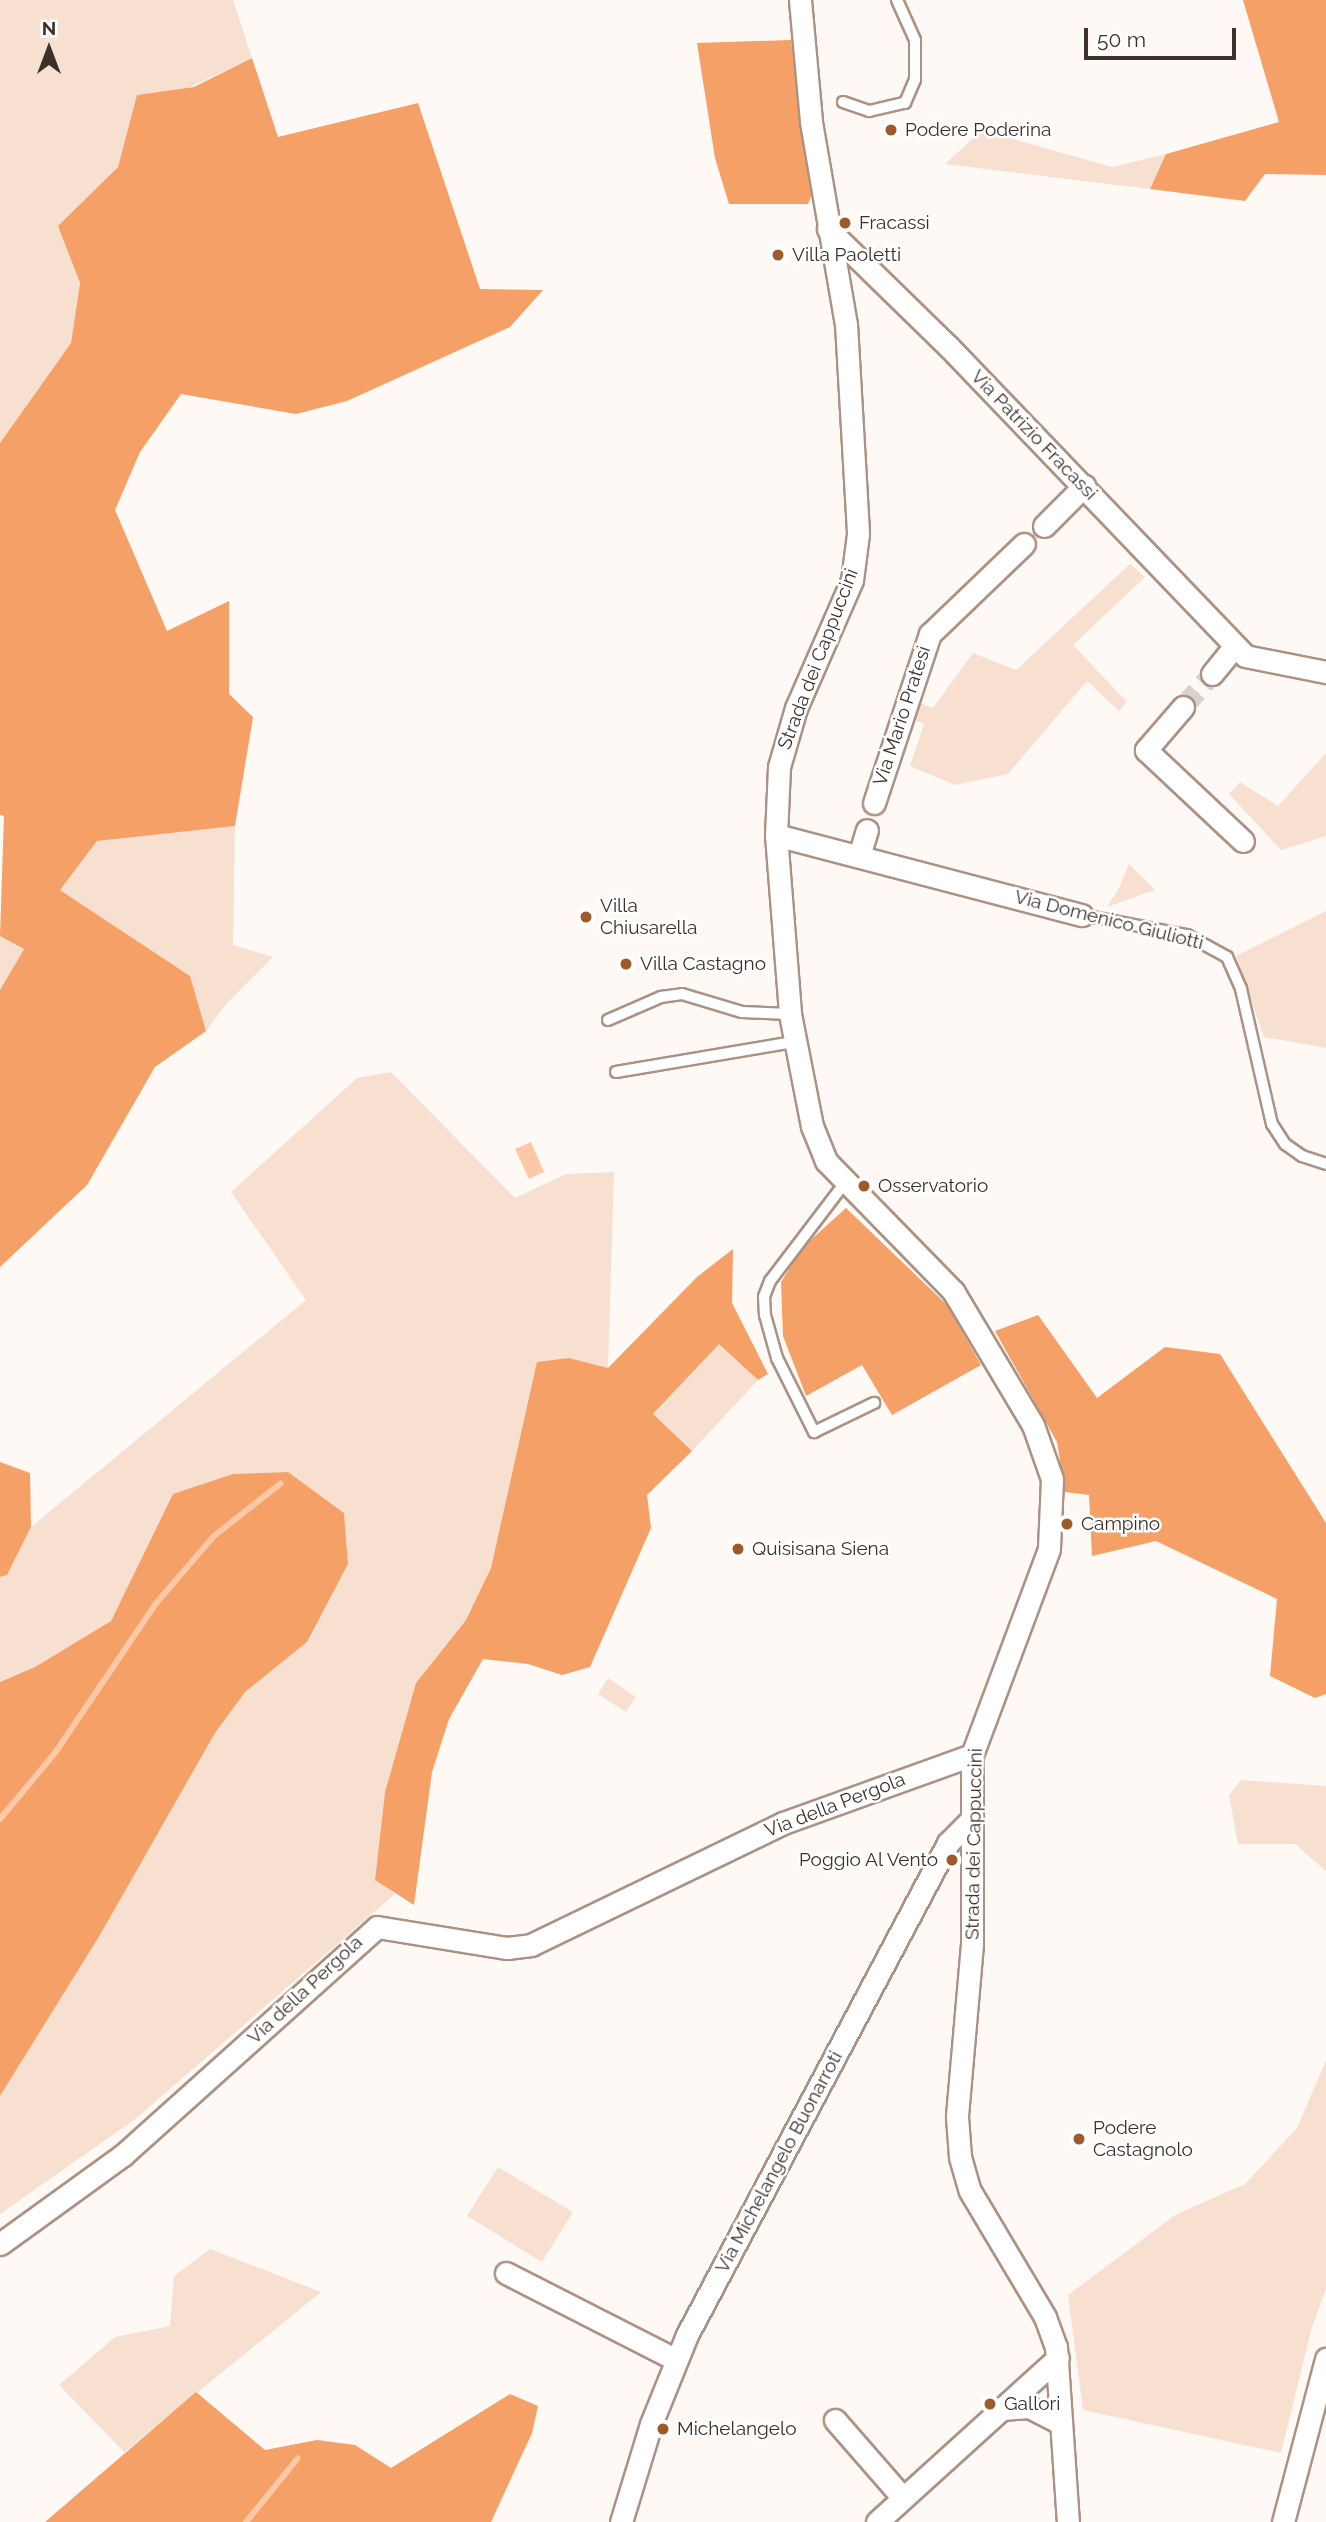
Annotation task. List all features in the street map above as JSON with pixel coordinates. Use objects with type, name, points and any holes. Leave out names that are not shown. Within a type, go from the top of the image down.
[{"type":"street","name":"Strada dei Cappuccini","points":[[800,0],[811,122],[850,362],[858,547],[845,600],[787,732],[777,783],[776,835],[790,1014],[793,1041],[816,1138],[844,1184],[953,1290],[1033,1425],[1050,1468],[1053,1513],[1049,1549],[972,1755],[972,1944],[958,2099],[960,2158],[970,2191],[1045,2317],[1058,2358],[1068,2522]]},
{"type":"street","name":"Via Patrizio Fracassi","points":[[828,229],[1084,486],[1235,646],[1254,659],[1326,672]]},
{"type":"street","points":[[1044,526],[1084,486]]},
{"type":"street","name":"Via Mario Pratesi","points":[[874,803],[930,634],[1024,544]]},
{"type":"street","points":[[1212,674],[1235,646]]},
{"type":"street","points":[[1183,707],[1146,750],[1243,841]]},
{"type":"street","points":[[859,856],[867,830]]},
{"type":"street","name":"Via Domenico Giuliotti","points":[[776,835],[1082,915]]},
{"type":"street","name":"Via della Pergola","points":[[0,2244],[123,2155],[377,1927],[507,1948],[531,1945],[783,1823],[972,1755]]},
{"type":"street","name":"Via Michelangelo Buonarroti","points":[[621,2522],[676,2359],[948,1843],[972,1819]]},
{"type":"street","points":[[506,2273],[676,2359]]},
{"type":"street","points":[[877,2522],[1058,2358]]},
{"type":"street","points":[[1283,2522],[1326,2359]]},
{"type":"street","points":[[1002,2409],[1029,2407],[1060,2423]]},
{"type":"street","points":[[835,2420],[903,2498]]},
{"type":"lane","points":[[843,102],[869,111],[905,103],[915,80],[915,40],[897,0]]},
{"type":"lane","name":"Via Domenico Giuliotti","points":[[1082,915],[1188,936],[1227,957],[1241,989],[1272,1124],[1285,1144],[1301,1156],[1326,1164]]},
{"type":"lane","points":[[608,1020],[661,997],[682,994],[741,1012],[790,1014]]},
{"type":"lane","points":[[616,1072],[793,1041]]},
{"type":"lane","points":[[844,1184],[770,1281],[764,1297],[765,1315],[777,1358],[814,1433],[874,1403]]},
{"type":"shaded area","points":[[0,0],[233,0],[252,58],[188,88],[138,95],[118,167],[58,226],[80,283],[71,343],[0,443]]},
{"type":"shaded area","points":[[1243,0],[1326,0],[1326,175],[1265,174],[1245,201],[1150,189],[1166,154],[1279,122]]},
{"type":"shaded area","points":[[791,40],[812,194],[808,204],[729,204],[715,158],[697,43]]},
{"type":"shaded area","points":[[252,58],[278,137],[418,103],[480,289],[543,290],[510,327],[347,401],[296,414],[181,394],[140,452],[115,510],[167,631],[229,601],[229,694],[253,717],[235,826],[97,841],[60,890],[190,976],[206,1031],[155,1067],[87,1185],[0,1267],[0,990],[24,949],[0,936],[4,816],[0,815],[0,443],[71,343],[80,283],[58,226],[118,167],[137,95],[194,87]]},
{"type":"shaded area","points":[[982,130],[1112,167],[1166,154],[1150,189],[945,164]]},
{"type":"shaded area","points":[[1130,564],[1145,577],[1073,645],[1127,702],[1119,711],[1087,681],[1008,774],[955,785],[910,766],[924,724],[908,717],[914,701],[933,708],[973,653],[1016,670]]},
{"type":"shaded area","points":[[1326,753],[1326,836],[1281,850],[1229,794],[1240,782],[1278,806]]},
{"type":"shaded area","points":[[235,826],[233,945],[273,957],[227,1003],[206,1031],[190,976],[60,890],[97,841]]},
{"type":"shaded area","points":[[1129,864],[1155,890],[1107,907],[1118,890]]},
{"type":"shaded area","points":[[1326,911],[1326,1048],[1264,1037],[1236,956]]},
{"type":"shaded area","points":[[0,936],[24,949],[0,990]]},
{"type":"shaded area","points":[[391,1072],[515,1198],[566,1174],[614,1172],[608,1368],[569,1358],[510,1493],[491,1568],[466,1620],[416,1683],[385,1792],[375,1879],[395,1894],[134,2120],[0,2214],[0,2096],[100,1935],[215,1733],[245,1692],[307,1642],[348,1564],[344,1513],[288,1472],[233,1474],[173,1495],[111,1621],[35,1667],[0,1682],[0,1577],[7,1575],[31,1527],[306,1300],[231,1192],[357,1078]]},
{"type":"shaded area","points":[[531,1142],[544,1172],[529,1179],[515,1149]]},
{"type":"shaded area","points":[[846,1208],[947,1305],[981,1365],[892,1415],[862,1365],[806,1396],[783,1336],[781,1282],[803,1247]]},
{"type":"shaded area","points":[[733,1249],[732,1303],[768,1374],[758,1380],[719,1344],[653,1414],[692,1451],[647,1495],[651,1528],[590,1667],[562,1675],[528,1664],[483,1659],[449,1719],[432,1772],[414,1905],[375,1880],[385,1792],[416,1683],[466,1620],[491,1568],[537,1362],[569,1358],[608,1368],[697,1277]]},
{"type":"shaded area","points":[[1038,1315],[1097,1398],[1165,1347],[1220,1354],[1326,1523],[1326,1694],[1315,1698],[1270,1676],[1277,1599],[1156,1541],[1092,1556],[1089,1495],[1065,1492],[1057,1442],[995,1331]]},
{"type":"shaded area","points":[[719,1343],[758,1380],[692,1451],[653,1415]]},
{"type":"shaded area","points":[[0,1462],[30,1473],[31,1527],[7,1575],[0,1577]]},
{"type":"shaded area","points":[[288,1472],[344,1513],[348,1564],[307,1642],[245,1692],[215,1733],[100,1935],[0,2096],[0,1682],[35,1667],[111,1621],[173,1494],[233,1474]]},
{"type":"shaded area","points":[[608,1678],[636,1697],[626,1712],[598,1694]]},
{"type":"shaded area","points":[[1241,1780],[1326,1786],[1326,1871],[1295,1844],[1238,1844],[1229,1795]]},
{"type":"shaded area","points":[[1326,2060],[1326,2289],[1312,2327],[1281,2453],[1083,2410],[1068,2295],[1175,2215],[1245,2184],[1297,2128]]},
{"type":"shaded area","points":[[498,2167],[573,2212],[542,2262],[467,2216]]},
{"type":"shaded area","points":[[210,2249],[321,2292],[124,2452],[59,2385],[115,2337],[170,2326],[174,2276]]},
{"type":"shaded area","points":[[196,2392],[265,2450],[317,2440],[355,2445],[391,2468],[510,2394],[538,2406],[532,2433],[491,2522],[45,2522]]},
{"type":"waterway","points":[[0,1819],[55,1753],[157,1602],[214,1536],[281,1483]]},
{"type":"waterway","points":[[246,2522],[298,2458]]},
{"type":"tunnel","points":[[1183,707],[1212,674]]},
{"type":"place","name":"Podere Poderina","points":[[891,130]]},
{"type":"place","name":"Fracassi","points":[[845,223]]},
{"type":"place","name":"Villa Paoletti","points":[[778,255]]},
{"type":"place","name":"Villa Chiusarella","points":[[586,917]]},
{"type":"place","name":"Villa Castagno","points":[[626,964]]},
{"type":"place","name":"Osservatorio","points":[[864,1186]]},
{"type":"place","name":"Campino","points":[[1067,1524]]},
{"type":"place","name":"Quisisana Siena","points":[[738,1549]]},
{"type":"place","name":"Poggio Al Vento","points":[[952,1860]]},
{"type":"place","name":"Podere Castagnolo","points":[[1079,2139]]},
{"type":"place","name":"Gallori","points":[[990,2404]]},
{"type":"place","name":"Michelangelo","points":[[663,2429]]}]
